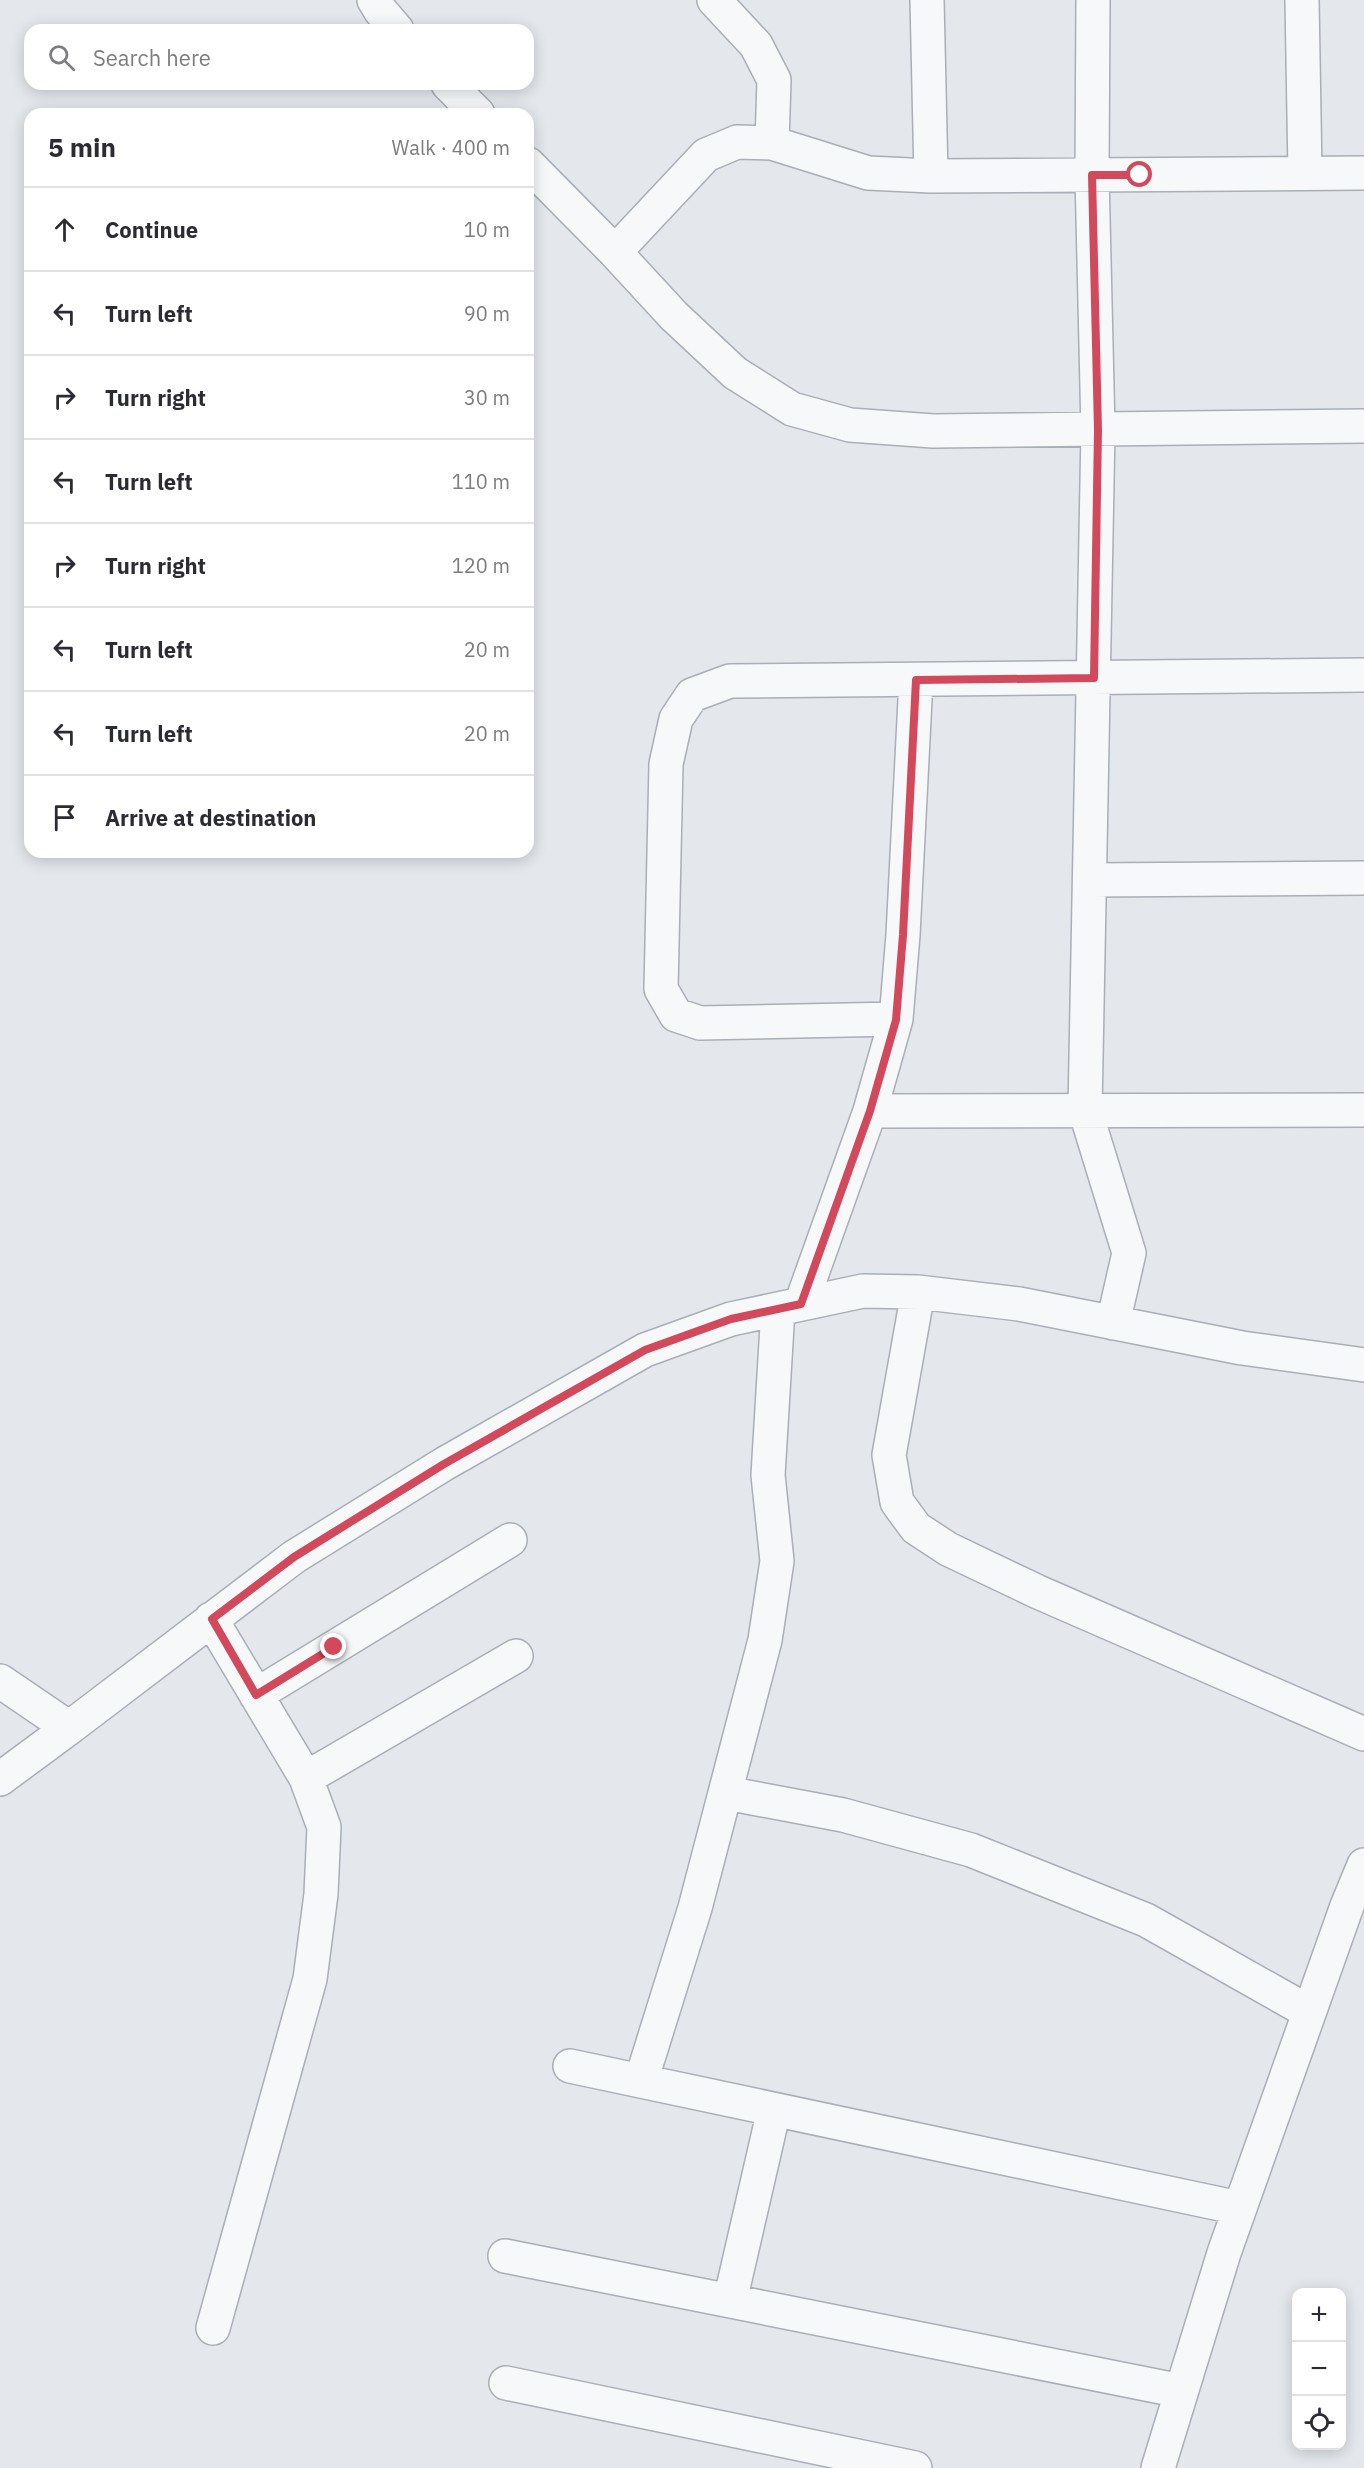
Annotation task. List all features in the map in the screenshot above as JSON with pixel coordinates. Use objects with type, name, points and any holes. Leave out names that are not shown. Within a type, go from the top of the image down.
[{"type":"street","points":[[374,0],[393,24]]},
{"type":"street","points":[[714,0],[756,45],[774,80],[772,143]]},
{"type":"street","points":[[927,0],[931,176]]},
{"type":"street","points":[[1093,0],[1092,175],[1098,430],[1085,1110],[1129,1253],[1113,1323]]},
{"type":"street","points":[[1302,0],[1305,173]]},
{"type":"street","points":[[454,90],[472,108]]},
{"type":"street","points":[[615,252],[706,155],[737,142],[772,143],[868,173],[931,176],[1364,173]]},
{"type":"street","points":[[534,170],[674,316],[735,373],[792,409],[850,425],[933,431],[1364,426]]},
{"type":"street","points":[[896,1020],[700,1023],[676,1015],[661,989],[666,764],[676,719],[692,695],[730,681],[1364,675]]},
{"type":"street","points":[[641,2081],[696,1908],[765,1640],[777,1561],[768,1475],[789,1307],[870,1111],[896,1020],[903,935],[916,680]]},
{"type":"street","points":[[1090,880],[1364,878]]},
{"type":"street","points":[[870,1111],[1364,1110]]},
{"type":"street","points":[[0,1779],[294,1557],[444,1464],[645,1350],[731,1319],[864,1291],[918,1292],[1019,1304],[1242,1348],[1364,1365]]},
{"type":"street","points":[[918,1292],[888,1455],[897,1502],[916,1528],[948,1550],[1036,1591],[1364,1734]]},
{"type":"street","points":[[256,1695],[510,1540]]},
{"type":"street","points":[[212,1619],[306,1778],[324,1827],[321,1894],[310,1979],[213,2328]]},
{"type":"street","points":[[306,1778],[516,1656]]},
{"type":"street","points":[[0,1682],[69,1728]]},
{"type":"street","points":[[726,1793],[843,1815],[971,1850],[1146,1920],[1309,2012]]},
{"type":"street","points":[[1158,2468],[1239,2208],[1347,1906],[1364,1865]]},
{"type":"street","points":[[570,2066],[1239,2208]]},
{"type":"street","points":[[730,2301],[774,2110]]},
{"type":"street","points":[[505,2256],[1181,2391]]},
{"type":"street","points":[[506,2383],[915,2468]]},
{"type":"route","points":[[334,1647],[256,1695],[212,1619],[294,1557],[331,1534],[444,1464],[645,1350],[731,1319],[801,1304],[870,1111],[896,1020],[903,935],[916,680],[1094,678],[1098,430],[1092,175],[1140,175]]}]
